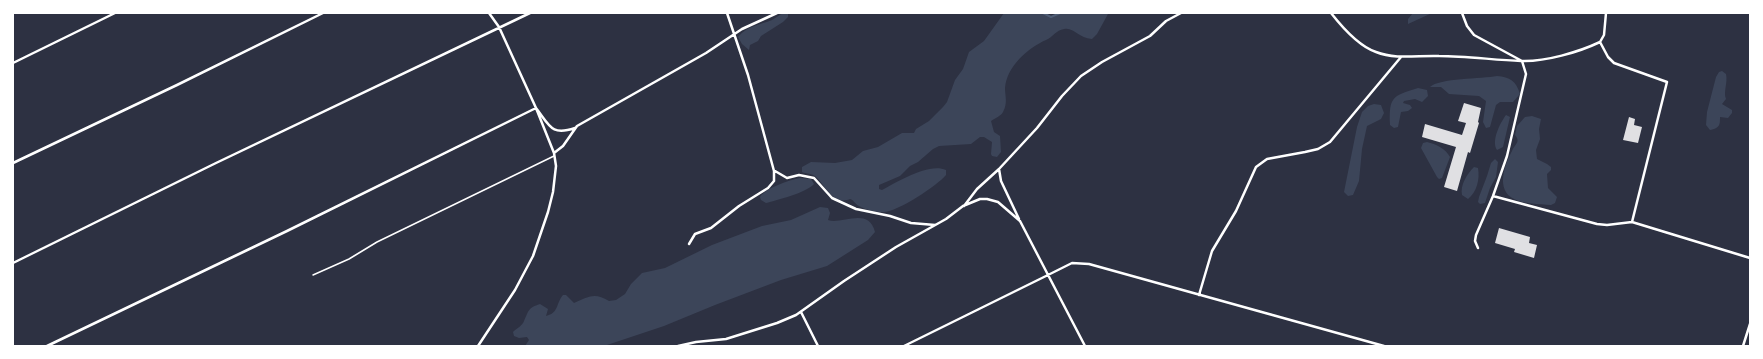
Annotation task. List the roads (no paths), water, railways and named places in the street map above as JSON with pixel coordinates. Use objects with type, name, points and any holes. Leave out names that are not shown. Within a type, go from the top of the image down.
[{"type":"street","points":[[13,63],[116,13]]},
{"type":"street","points":[[13,163],[177,85],[323,13]]},
{"type":"street","points":[[478,346],[515,290],[533,256],[548,212],[553,192],[556,166],[554,155],[536,108],[499,28],[489,13]]},
{"type":"street","points":[[13,263],[216,163],[530,13]]},
{"type":"street","points":[[689,244],[695,234],[711,228],[739,206],[768,188],[774,181],[774,171],[750,82],[735,33],[727,13]]},
{"type":"street","points":[[536,108],[555,130],[562,132],[576,128],[706,53],[735,33],[777,13]]},
{"type":"street","points":[[963,206],[978,189],[999,170],[1081,76],[1102,62],[1150,36],[1166,21],[1182,13]]},
{"type":"street","points":[[1330,13],[1347,31],[1368,48],[1382,54],[1401,57],[1439,56],[1522,61],[1551,58],[1600,42],[1604,34],[1606,13]]},
{"type":"street","points":[[1462,13],[1467,26],[1474,35],[1522,61],[1526,70],[1526,80],[1507,156],[1493,196],[1476,236],[1475,241],[1478,248]]},
{"type":"street","points":[[1600,42],[1608,57],[1614,63],[1667,82],[1632,222]]},
{"type":"street","points":[[1199,296],[1212,251],[1236,211],[1251,175],[1256,167],[1268,159],[1305,152],[1330,142],[1401,57]]},
{"type":"street","points":[[47,346],[287,231],[536,108]]},
{"type":"street","points":[[554,155],[563,146],[576,128]]},
{"type":"street","points":[[999,170],[1001,181],[1020,220],[1085,346]]},
{"type":"street","points":[[774,171],[787,178],[799,175],[814,178],[832,198],[856,209],[890,216],[911,223],[936,225]]},
{"type":"street","points":[[1493,196],[1597,224],[1607,225],[1632,222],[1750,258]]},
{"type":"street","points":[[678,346],[696,342],[726,339],[777,323],[801,312],[844,281],[896,247],[936,225],[963,206],[980,199],[992,200],[1020,220]]},
{"type":"street","points":[[904,346],[1048,275],[1067,264],[1082,262],[1199,296],[1384,346]]},
{"type":"street","points":[[801,312],[818,346]]},
{"type":"street","points":[[1743,346],[1750,324]]},
{"type":"lane","points":[[313,275],[349,259],[378,242],[554,155]]},
{"type":"waterway","points":[[1043,13],[1051,17],[1060,13]]}]
